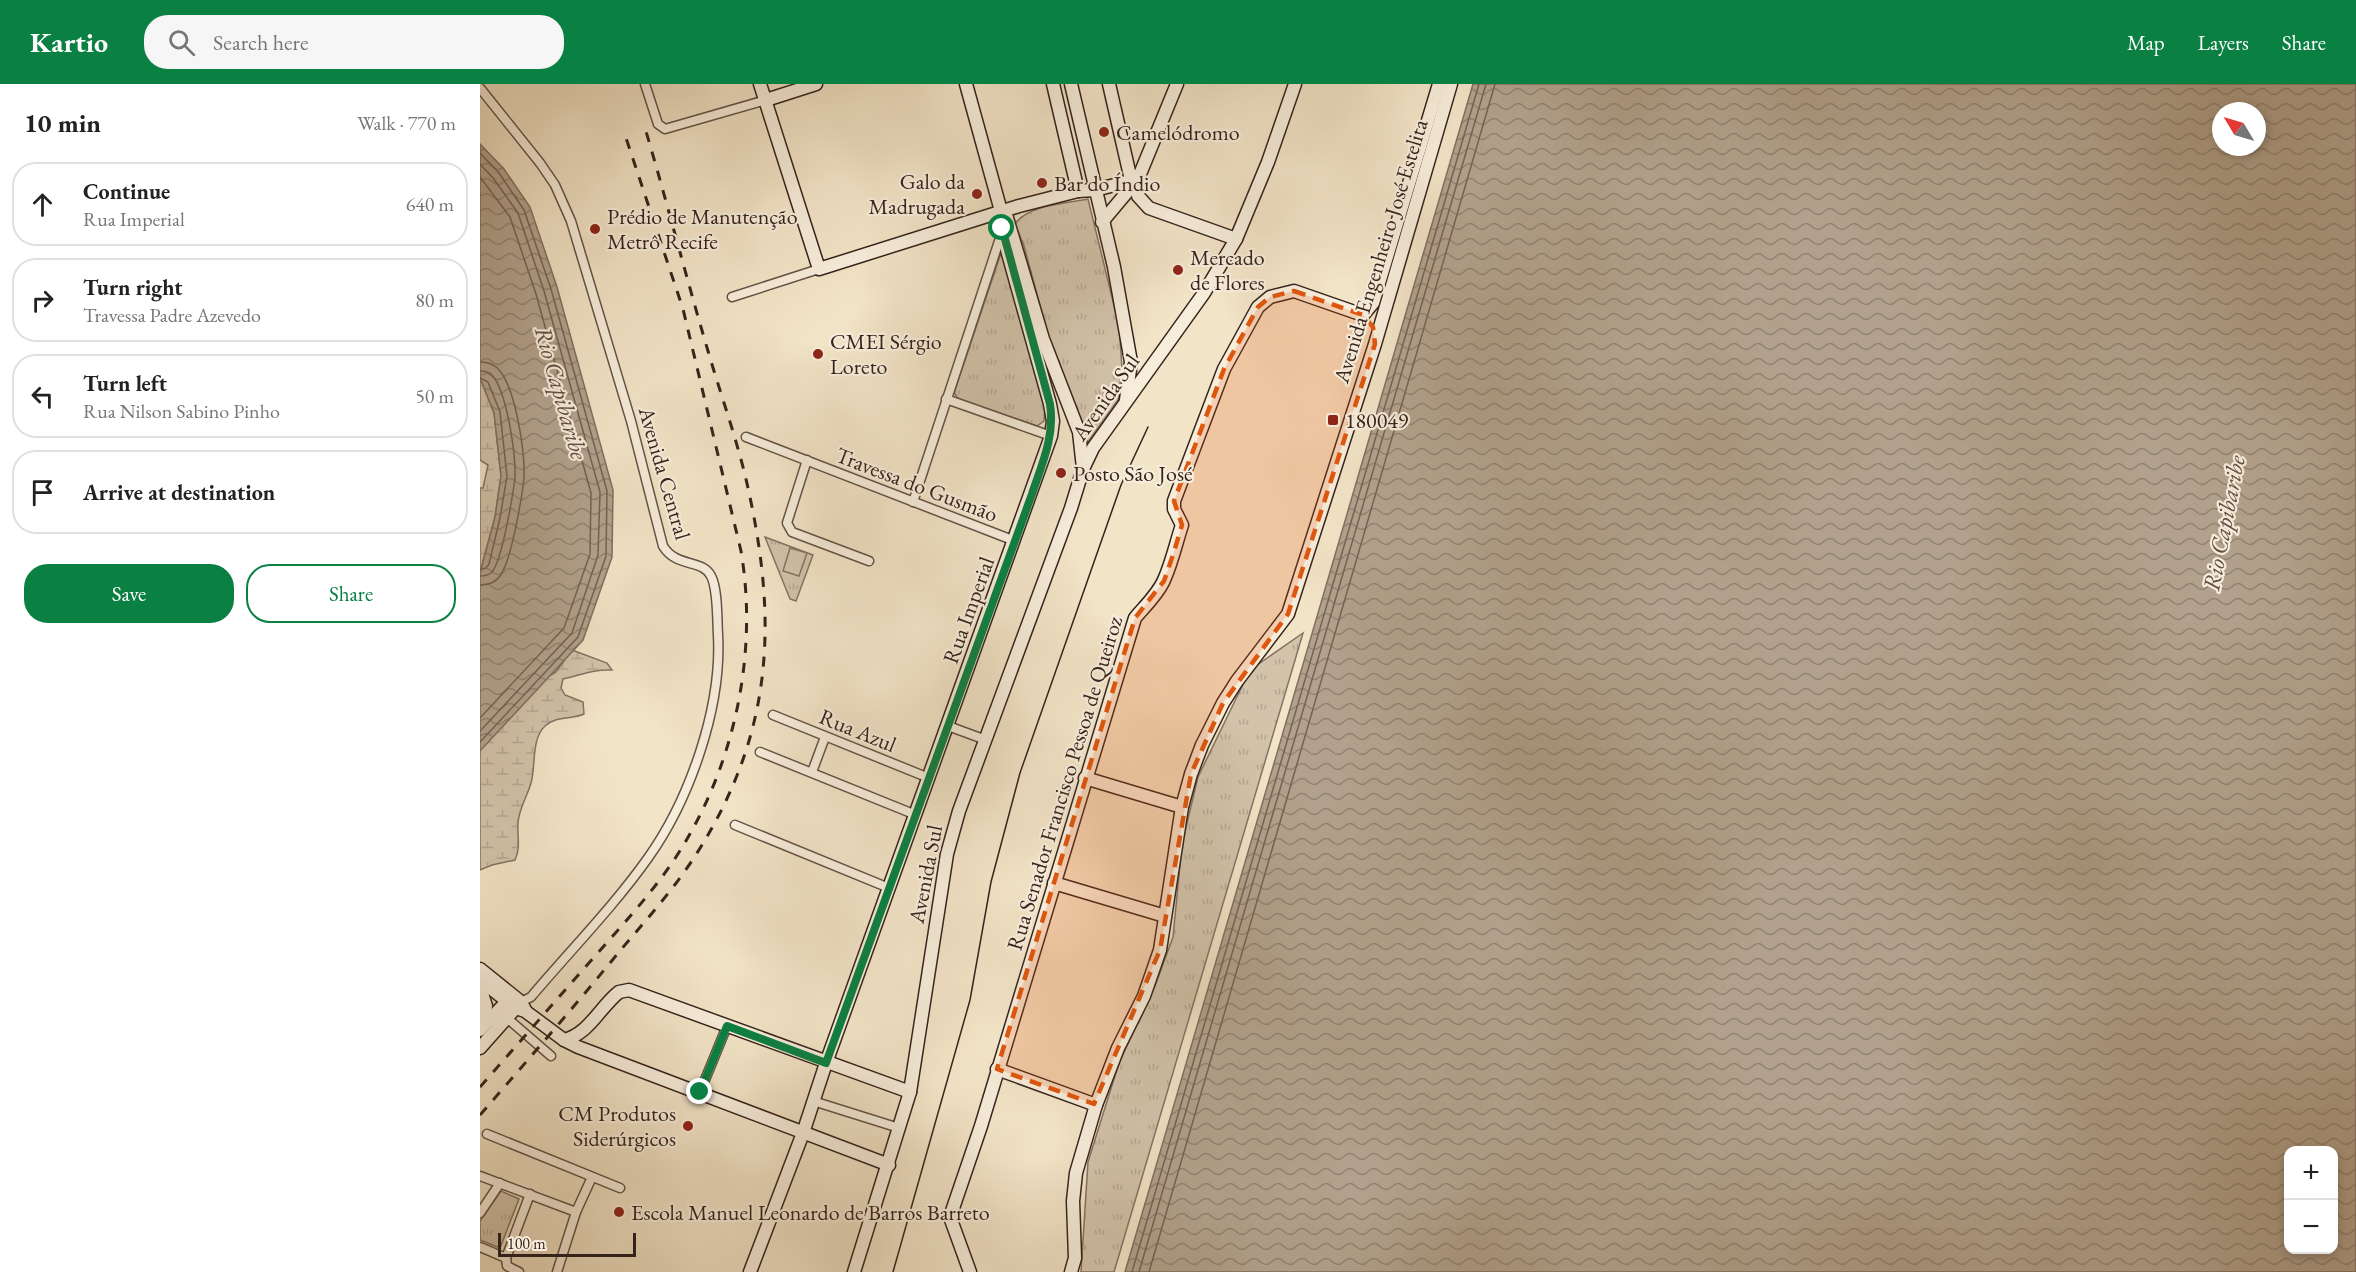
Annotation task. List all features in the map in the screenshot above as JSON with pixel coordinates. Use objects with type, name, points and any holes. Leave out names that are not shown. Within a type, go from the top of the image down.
[{"type":"main road","points":[[760,84],[819,269],[1001,211],[1135,179]]},
{"type":"main road","points":[[766,100],[816,84]]},
{"type":"main road","name":"Rua Imperial","points":[[750,1272],[803,1133],[1051,436],[1053,422],[1050,404],[1005,230],[1007,218],[1001,211],[966,84]]},
{"type":"main road","points":[[1053,84],[1078,191]]},
{"type":"main road","points":[[1071,84],[1114,267],[1131,362],[1124,406]]},
{"type":"main road","points":[[1109,84],[1138,196],[1149,208],[1236,239]]},
{"type":"main road","points":[[1102,222],[1135,179],[1177,84]]},
{"type":"main road","name":"Avenida Sul","points":[[854,1272],[910,1092],[947,854],[960,811],[1071,508],[1083,469],[1093,448],[1203,293],[1236,239],[1268,162],[1295,84]]},
{"type":"main road","name":"Avenida Engenheiro José Estelita","points":[[1363,315],[1373,303],[1439,84]]},
{"type":"main road","name":"Avenida Engenheiro José Estelita","points":[[1071,1272],[1075,1258],[1073,1201],[1076,1173],[1095,1106],[1118,1048],[1144,996],[1160,950],[1182,807],[1202,745],[1223,703],[1288,614],[1375,344],[1451,84]]},
{"type":"main road","points":[[978,218],[1005,230]]},
{"type":"main road","name":"Rua Imperial","points":[[1005,230],[1043,339],[1079,432],[1083,469]]},
{"type":"main road","name":"Rua Senador Francisco Pessoa de Queiroz","points":[[970,1272],[950,1217],[981,1126],[1135,618],[1164,580],[1173,555],[1182,525],[1174,510],[1174,501],[1224,369],[1252,316],[1258,307],[1270,297],[1294,291],[1363,315]]},
{"type":"main road","points":[[1363,315],[1373,327],[1375,344]]},
{"type":"main road","points":[[1085,778],[1182,807]]},
{"type":"main road","points":[[1054,883],[1165,916]]},
{"type":"main road","points":[[480,969],[516,1004]]},
{"type":"main road","points":[[480,980],[564,1040],[597,1055],[889,1165]]},
{"type":"main road","points":[[480,987],[486,1006],[480,1030]]},
{"type":"main road","points":[[564,1040],[578,1035],[615,994],[622,990],[629,990],[910,1092]]},
{"type":"main road","points":[[480,1048],[507,1018],[516,1004]]},
{"type":"main road","points":[[480,1030],[516,1004]]},
{"type":"main road","points":[[997,1070],[1095,1106]]},
{"type":"street","points":[[645,84],[658,124],[665,129],[766,100]]},
{"type":"street","name":"Avenida Central","points":[[480,88],[540,163],[555,185],[571,221],[631,421],[663,546],[672,557],[704,568],[713,579],[719,649],[715,688],[700,748],[685,790],[661,838],[616,897],[531,997],[516,1004]]},
{"type":"street","points":[[914,502],[946,399],[1005,230]]},
{"type":"street","points":[[732,297],[819,269]]},
{"type":"street","points":[[946,399],[1051,436]]},
{"type":"street","name":"Travessa do Gusmão","points":[[747,437],[1015,541]]},
{"type":"street","name":"Travessa do Gusmão","points":[[807,460],[787,523],[788,528],[792,532],[869,561]]},
{"type":"street","name":"Rua Azul","points":[[773,715],[929,778]]},
{"type":"street","points":[[948,726],[986,740]]},
{"type":"street","points":[[812,772],[825,737]]},
{"type":"street","points":[[760,752],[916,815]]},
{"type":"street","points":[[735,825],[889,888]]},
{"type":"street","points":[[507,1018],[551,1056]]},
{"type":"street","points":[[700,1092],[727,1026]]},
{"type":"street","points":[[813,1101],[899,1128]]},
{"type":"street","points":[[487,1134],[620,1188]]},
{"type":"street","points":[[480,1176],[576,1212]]},
{"type":"street","points":[[557,1272],[576,1212],[592,1177]]},
{"type":"street","points":[[480,1213],[500,1183]]},
{"type":"street","points":[[519,1272],[507,1266],[506,1258],[530,1194]]},
{"type":"street","points":[[480,1247],[506,1258]]},
{"type":"highlighted area","points":[[1294,291],[1363,315],[1373,327],[1375,344],[1288,614],[1223,703],[1191,774],[1160,950],[1094,1104],[997,1069],[1135,618],[1164,581],[1173,555],[1182,525],[1174,501],[1224,369],[1258,307],[1270,297]]},
{"type":"green space","points":[[1088,199],[1119,326],[1122,368],[1118,400],[1088,442],[1052,350],[1024,246],[1015,224],[1038,209]]},
{"type":"green space","points":[[1002,250],[1045,405],[1044,421],[1037,426],[963,401],[954,393]]},
{"type":"green space","points":[[480,378],[494,413],[501,476],[495,517],[480,573],[480,488],[483,488],[488,465],[480,460]]},
{"type":"green space","points":[[765,537],[813,555],[796,601],[790,599]]},
{"type":"green space","points":[[790,548],[807,553],[799,576],[783,571]]},
{"type":"green space","points":[[1303,633],[1114,1272],[1081,1272],[1088,1162],[1119,1063],[1155,986],[1173,937],[1182,844],[1198,777],[1250,670]]},
{"type":"green space","points":[[572,650],[607,663],[612,670],[593,671],[563,679],[561,688],[565,695],[583,702],[584,714],[554,720],[541,731],[536,745],[531,783],[521,807],[515,860],[480,870],[480,736],[529,689],[556,672]]},
{"type":"green space","points":[[501,1191],[519,1199],[500,1248],[480,1240],[480,1221]]},
{"type":"water","name":"Rio Capibaribe","points":[[1473,84],[2356,84],[2356,1272],[1125,1272]]},
{"type":"water","name":"Rio Capibaribe","points":[[480,144],[504,169],[530,207],[557,287],[613,490],[612,557],[583,640],[480,751],[480,573],[495,517],[501,476],[494,413],[480,378]]},
{"type":"tram line","points":[[893,1272],[970,1000],[991,882],[1020,773],[1121,485],[1148,427]]},
{"type":"railway","points":[[480,1115],[660,904],[697,853],[722,808],[741,764],[754,720],[762,676],[765,631],[763,585],[758,538],[748,488],[645,128]]},
{"type":"railway","points":[[480,1087],[632,915],[672,863],[711,791],[736,713],[743,673],[746,591],[741,551],[683,309],[625,135]]},
{"type":"place","name":"Camelódromo","points":[[1104,132]]},
{"type":"place","name":"Bar do Índio","points":[[1042,183]]},
{"type":"place","name":"Galo da Madrugada","points":[[977,194]]},
{"type":"place","name":"Prédio de Manutenção Metrô Recife","points":[[595,229]]},
{"type":"place","name":"Mercado de Flores","points":[[1178,270]]},
{"type":"place","name":"CMEI Sérgio Loreto","points":[[818,354]]},
{"type":"place","name":"180049","points":[[1333,420]]},
{"type":"place","name":"Posto São José","points":[[1061,473]]},
{"type":"place","name":"CM Produtos Siderúrgicos","points":[[688,1126]]},
{"type":"place","name":"Escola Manuel Leonardo de Barros Barreto","points":[[619,1212]]},
{"type":"route","points":[[700,1092],[727,1026],[826,1063],[1032,494],[1051,436],[1053,422],[1002,228]]}]
